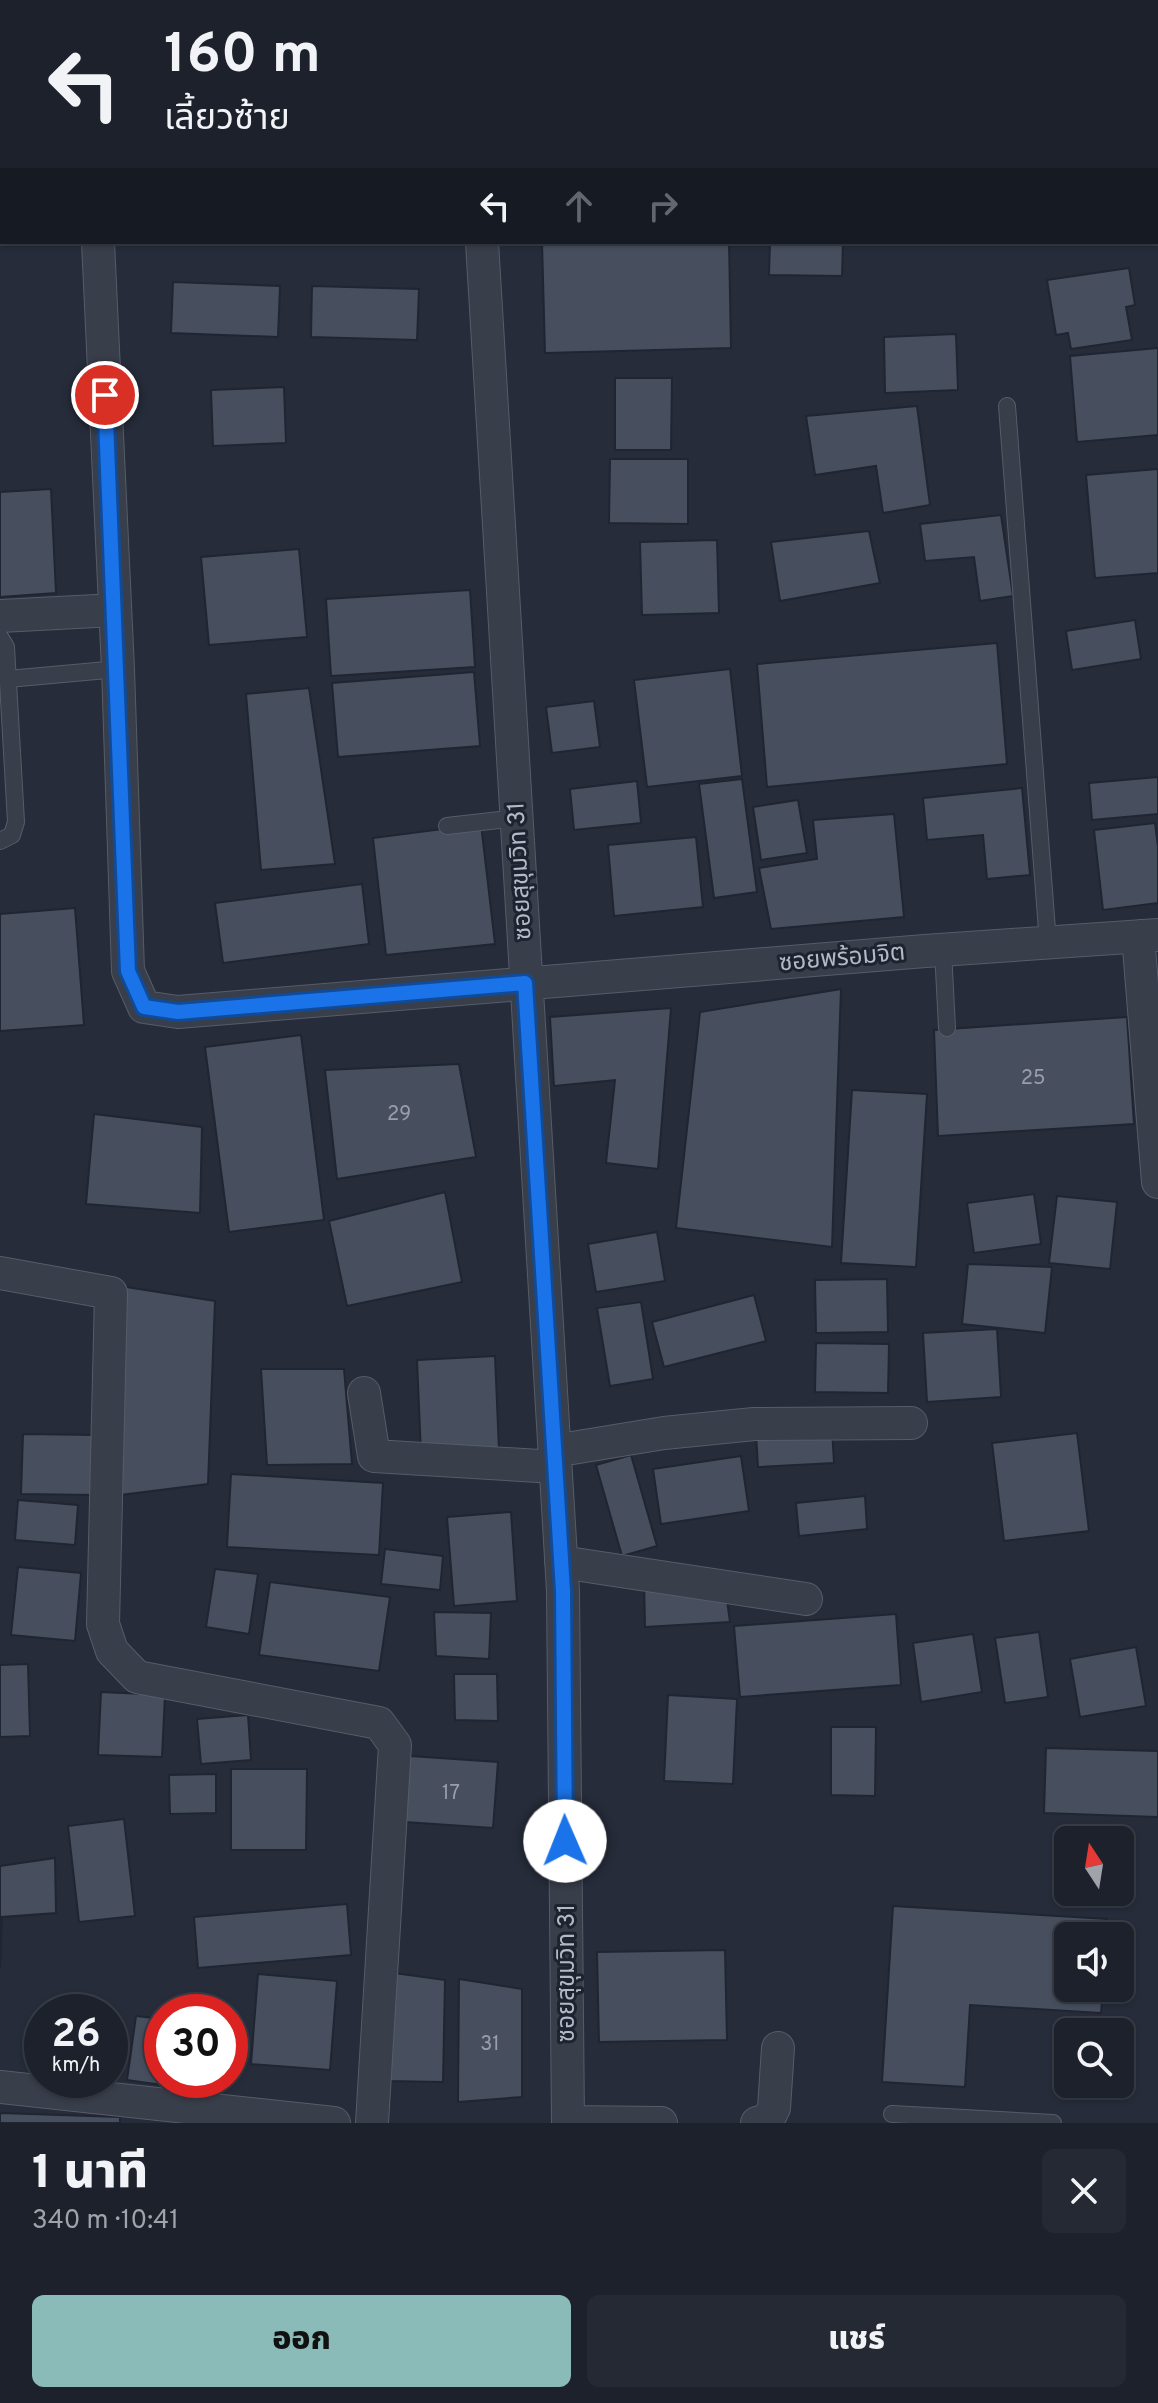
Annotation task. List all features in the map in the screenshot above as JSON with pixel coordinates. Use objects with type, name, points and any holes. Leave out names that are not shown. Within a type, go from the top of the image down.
[{"type":"street","points":[[98,244],[118,669]]},
{"type":"street","name":"ซอยสุขุมวิท 31","points":[[482,244],[561,1562],[568,2122]]},
{"type":"street","points":[[0,616],[115,610]]},
{"type":"street","name":"ซอยพร้อมจิต","points":[[118,669],[128,971],[144,1007],[178,1012],[1149,936]]},
{"type":"street","points":[[1149,936],[1139,948],[1158,1182]]},
{"type":"street","points":[[0,1273],[111,1293],[103,1624],[112,1651],[137,1677],[379,1723],[395,1745],[372,2123]]},
{"type":"street","points":[[364,1393],[374,1456],[555,1459],[664,1433],[754,1424],[911,1423]]},
{"type":"street","points":[[561,1562],[806,1599]]},
{"type":"street","points":[[757,2123],[768,2120],[774,2108],[778,2048]]},
{"type":"street","points":[[0,2087],[334,2123]]},
{"type":"street","points":[[568,2122],[661,2123]]},
{"type":"lane","points":[[1007,406],[1048,943]]},
{"type":"lane","points":[[0,637],[6,647],[16,822],[12,835],[0,841]]},
{"type":"lane","points":[[8,679],[118,669]]},
{"type":"lane","points":[[447,826],[516,818]]},
{"type":"lane","points":[[943,950],[947,1028]]},
{"type":"lane","points":[[892,2114],[1053,2123]]},
{"type":"building","points":[[542,244],[729,244],[731,348],[545,353]]},
{"type":"building","points":[[770,244],[843,244],[842,276],[769,275]]},
{"type":"building","points":[[1129,268],[1135,305],[1126,307],[1132,340],[1071,349],[1068,333],[1056,335],[1047,280]]},
{"type":"building","points":[[173,282],[280,286],[278,337],[171,333]]},
{"type":"building","points":[[312,286],[419,289],[417,340],[311,337]]},
{"type":"building","points":[[956,334],[958,390],[885,393],[884,337]]},
{"type":"building","points":[[1158,348],[1158,435],[1077,442],[1070,356]]},
{"type":"building","points":[[615,378],[672,378],[671,450],[615,450]]},
{"type":"building","points":[[284,387],[286,443],[213,446],[211,390]]},
{"type":"building","points":[[917,406],[930,505],[883,513],[876,466],[815,475],[806,416]]},
{"type":"building","points":[[610,459],[688,459],[688,524],[609,523]]},
{"type":"building","points":[[1158,469],[1158,573],[1095,578],[1086,475]]},
{"type":"building","points":[[51,489],[56,593],[0,597],[0,492]]},
{"type":"building","points":[[1001,515],[1013,596],[980,601],[974,557],[925,561],[920,524]]},
{"type":"building","points":[[869,531],[880,583],[780,601],[771,542]]},
{"type":"building","points":[[717,540],[719,613],[642,615],[640,542]]},
{"type":"building","points":[[299,549],[307,637],[209,645],[201,557]]},
{"type":"building","points":[[470,590],[475,667],[331,676],[326,599]]},
{"type":"building","points":[[1135,620],[1141,659],[1072,670],[1066,631]]},
{"type":"building","points":[[997,643],[1007,764],[767,787],[757,664]]},
{"type":"building","points":[[730,669],[742,776],[647,787],[634,680]]},
{"type":"building","points":[[474,672],[480,746],[338,757],[332,683]]},
{"type":"building","points":[[309,688],[335,864],[261,870],[246,694]]},
{"type":"building","points":[[594,701],[600,747],[552,753],[546,707]]},
{"type":"building","points":[[1158,777],[1158,814],[1092,820],[1089,783]]},
{"type":"building","points":[[742,779],[757,892],[714,898],[699,784]]},
{"type":"building","points":[[637,781],[641,823],[574,830],[570,789]]},
{"type":"building","points":[[1022,788],[1030,875],[987,879],[983,835],[927,840],[923,798]]},
{"type":"building","points":[[798,800],[807,853],[761,860],[753,807]]},
{"type":"building","points":[[894,814],[904,917],[771,929],[759,868],[817,859],[813,820]]},
{"type":"building","points":[[1155,823],[1158,903],[1103,910],[1094,830]]},
{"type":"building","points":[[481,824],[495,944],[386,955],[373,838]]},
{"type":"building","points":[[696,837],[703,907],[614,916],[608,845]]},
{"type":"building","points":[[362,884],[369,944],[223,963],[215,903]]},
{"type":"building","points":[[75,908],[84,1025],[0,1031],[0,914]]},
{"type":"building","points":[[841,989],[832,1247],[676,1228],[700,1012]]},
{"type":"building","points":[[671,1008],[658,1169],[606,1163],[615,1080],[554,1086],[550,1017]]},
{"type":"building","points":[[1127,1017],[1134,1124],[938,1136],[934,1030]]},
{"type":"building","points":[[301,1035],[324,1220],[229,1232],[205,1047]]},
{"type":"building","points":[[459,1064],[476,1157],[337,1179],[325,1070]]},
{"type":"building","points":[[852,1090],[927,1094],[916,1267],[841,1263]]},
{"type":"building","points":[[94,1114],[202,1127],[200,1213],[86,1204]]},
{"type":"building","points":[[445,1192],[462,1282],[347,1306],[329,1221]]},
{"type":"building","points":[[1034,1194],[1041,1244],[974,1253],[967,1203]]},
{"type":"building","points":[[1057,1196],[1117,1202],[1110,1269],[1049,1263]]},
{"type":"building","points":[[657,1232],[665,1281],[596,1292],[588,1244]]},
{"type":"building","points":[[968,1264],[1052,1267],[1045,1333],[962,1324]]},
{"type":"building","points":[[887,1279],[888,1332],[816,1333],[815,1280]]},
{"type":"building","points":[[120,1286],[215,1301],[208,1484],[112,1496]]},
{"type":"building","points":[[754,1295],[766,1341],[664,1367],[652,1322]]},
{"type":"building","points":[[641,1302],[653,1379],[610,1386],[597,1308]]},
{"type":"building","points":[[997,1329],[1001,1397],[927,1402],[923,1333]]},
{"type":"building","points":[[816,1343],[889,1344],[888,1393],[815,1392]]},
{"type":"building","points":[[495,1356],[499,1450],[421,1454],[417,1360]]},
{"type":"building","points":[[261,1369],[344,1369],[352,1464],[267,1465]]},
{"type":"building","points":[[832,1429],[834,1463],[758,1467],[756,1433]]},
{"type":"building","points":[[1077,1433],[1089,1531],[1004,1541],[992,1443]]},
{"type":"building","points":[[23,1434],[97,1435],[95,1495],[21,1494]]},
{"type":"building","points":[[631,1455],[657,1546],[622,1556],[596,1465]]},
{"type":"building","points":[[741,1456],[749,1511],[661,1524],[653,1469]]},
{"type":"building","points":[[231,1474],[383,1483],[379,1555],[227,1547]]},
{"type":"building","points":[[865,1496],[867,1529],[799,1536],[796,1503]]},
{"type":"building","points":[[18,1500],[78,1505],[75,1545],[15,1540]]},
{"type":"building","points":[[511,1512],[517,1601],[454,1606],[447,1517]]},
{"type":"building","points":[[385,1549],[443,1556],[440,1590],[381,1584]]},
{"type":"building","points":[[18,1567],[81,1573],[75,1641],[11,1635]]},
{"type":"building","points":[[215,1569],[258,1574],[249,1634],[206,1627]]},
{"type":"building","points":[[644,1580],[726,1593],[730,1622],[645,1627]]},
{"type":"building","points":[[270,1582],[390,1597],[379,1671],[259,1655]]},
{"type":"building","points":[[434,1612],[491,1613],[489,1659],[436,1656]]},
{"type":"building","points":[[896,1614],[901,1685],[740,1697],[734,1626]]},
{"type":"building","points":[[1039,1632],[1048,1697],[1005,1703],[995,1638]]},
{"type":"building","points":[[973,1634],[982,1692],[921,1702],[913,1643]]},
{"type":"building","points":[[1136,1647],[1146,1706],[1080,1717],[1070,1659]]},
{"type":"building","points":[[28,1664],[30,1736],[0,1737],[0,1665]]},
{"type":"building","points":[[454,1674],[497,1674],[498,1721],[455,1720]]},
{"type":"building","points":[[101,1692],[165,1695],[162,1757],[98,1755]]},
{"type":"building","points":[[668,1695],[737,1699],[733,1784],[664,1781]]},
{"type":"building","points":[[248,1715],[251,1760],[201,1764],[197,1719]]},
{"type":"building","points":[[831,1727],[876,1727],[875,1796],[831,1795]]},
{"type":"building","points":[[1046,1748],[1158,1751],[1158,1817],[1044,1813]]},
{"type":"building","points":[[410,1756],[498,1762],[493,1828],[405,1822]]},
{"type":"building","points":[[231,1769],[307,1769],[306,1850],[231,1850]]},
{"type":"building","points":[[216,1774],[216,1813],[170,1814],[169,1775]]},
{"type":"building","points":[[124,1819],[135,1916],[79,1922],[68,1826]]},
{"type":"building","points":[[55,1858],[56,1913],[2,1917],[0,1969],[0,1866]]},
{"type":"building","points":[[347,1904],[351,1955],[198,1968],[194,1917]]},
{"type":"building","points":[[893,1906],[1107,1919],[1107,1922],[1054,1922],[1054,2002],[1102,2002],[1101,2013],[970,2005],[965,2087],[882,2082]]},
{"type":"building","points":[[725,1950],[727,2040],[599,2042],[597,1952]]},
{"type":"building","points":[[394,1973],[445,1980],[443,2082],[388,2081]]},
{"type":"building","points":[[258,1974],[337,1981],[330,2070],[251,2064]]},
{"type":"building","points":[[459,1979],[522,1989],[522,2097],[458,2102]]},
{"type":"building","points":[[136,2016],[144,2017],[144,2082],[128,2080]]},
{"type":"building","points":[[0,2113],[120,2117],[120,2123],[0,2123]]},
{"type":"route","points":[[105,395],[128,971],[144,1007],[178,1012],[525,983],[563,1591],[565,1841]]}]
